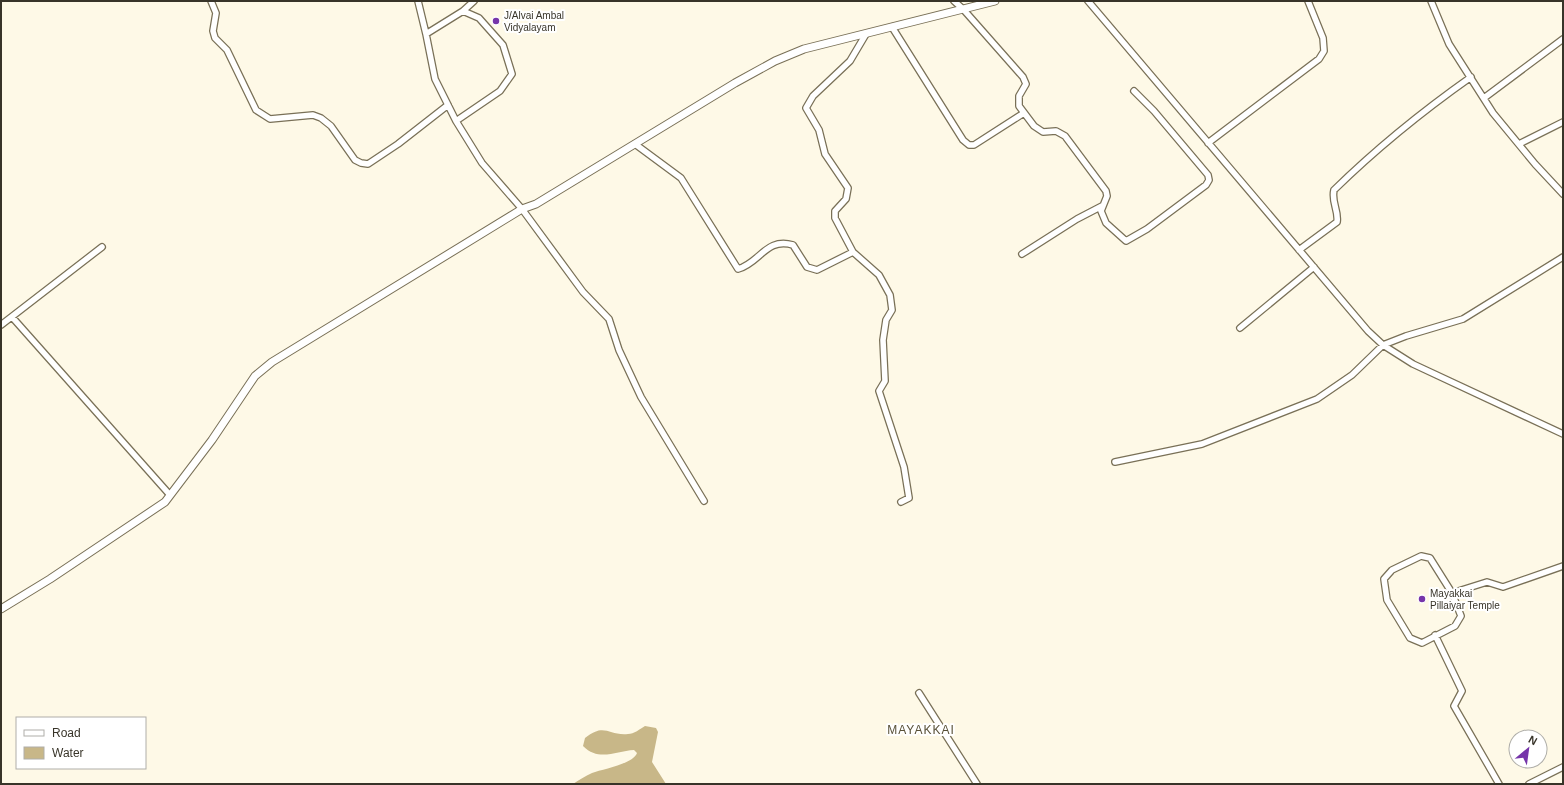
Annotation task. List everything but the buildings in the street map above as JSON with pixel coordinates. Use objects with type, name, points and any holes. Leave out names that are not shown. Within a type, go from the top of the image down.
[{"type":"street","points":[[211,1],[216,13],[213,31],[215,38],[227,50],[256,110],[270,119],[313,115],[321,118],[330,126],[355,160],[361,163],[368,164],[398,144],[448,104]]},
{"type":"street","points":[[418,1],[435,79],[456,121],[482,163],[522,209],[583,292],[609,319],[619,350],[641,397],[704,500]]},
{"type":"street","points":[[426,34],[463,11],[474,1]]},
{"type":"street","points":[[954,1],[963,9],[1023,77],[1026,84],[1019,96],[1019,106],[1034,126],[1043,132],[1056,131],[1065,136],[1106,191],[1107,196],[1101,211],[1106,223],[1121,239],[1129,241],[1206,185],[1209,180],[1208,175],[1192,155],[1134,90]]},
{"type":"street","points":[[1,609],[63,570],[165,502],[212,440],[255,376],[272,362],[522,209],[536,204],[734,83],[775,61],[804,49],[996,1]]},
{"type":"street","points":[[1088,1],[1368,331],[1383,345],[1413,364],[1563,434]]},
{"type":"street","points":[[1208,143],[1318,59],[1324,51],[1323,38],[1308,1]]},
{"type":"street","points":[[1431,1],[1449,44],[1484,98],[1519,144],[1563,194]]},
{"type":"street","points":[[456,121],[500,91],[512,74],[503,45],[479,18],[463,11]]},
{"type":"street","points":[[892,28],[963,140],[969,145],[974,145],[1024,113]]},
{"type":"street","points":[[866,34],[850,61],[813,96],[806,108],[819,130],[825,154],[848,188],[846,199],[835,211],[835,218],[853,252],[879,275],[890,295],[892,310],[886,320],[883,340],[885,381],[879,391],[904,467],[909,498],[901,502]]},
{"type":"street","points":[[1484,98],[1563,39]]},
{"type":"street","points":[[1299,250],[1337,222],[1338,217],[1332,198],[1334,190],[1370,155],[1419,113],[1471,77]]},
{"type":"street","points":[[1519,144],[1563,122]]},
{"type":"street","points":[[635,144],[681,178],[738,269],[773,244],[784,242],[793,245],[806,267],[817,270],[853,252]]},
{"type":"street","points":[[1022,254],[1077,219],[1102,206]]},
{"type":"street","points":[[1,325],[102,246]]},
{"type":"street","points":[[1115,462],[1202,444],[1317,399],[1352,375],[1383,345],[1406,336],[1463,319],[1563,257]]},
{"type":"street","points":[[1240,328],[1314,267]]},
{"type":"street","points":[[12,317],[170,495]]},
{"type":"street","points":[[1421,556],[1430,558],[1452,592],[1461,616],[1455,626],[1435,635],[1422,643],[1410,638],[1386,600],[1384,579],[1392,570],[1421,556]]},
{"type":"street","points":[[1452,592],[1487,582],[1503,587],[1563,566]]},
{"type":"street","points":[[1435,635],[1462,691],[1454,706],[1499,784]]},
{"type":"street","points":[[919,692],[977,784]]},
{"type":"street","points":[[1529,784],[1563,767]]},
{"type":"water","points":[[645,726],[656,728],[658,732],[652,762],[666,784],[573,784],[592,773],[624,763],[634,757],[637,753],[634,750],[601,755],[595,754],[583,746],[585,738],[592,733],[602,730],[621,734],[630,734]]},
{"type":"place","name":"J/Alvai Ambal Vidyalayam","points":[[496,21]]},
{"type":"place","name":"Mayakkai Pillaiyar Temple","points":[[1422,599]]},
{"type":"district","name":"MAYAKKAI","points":[[921,730]]}]
